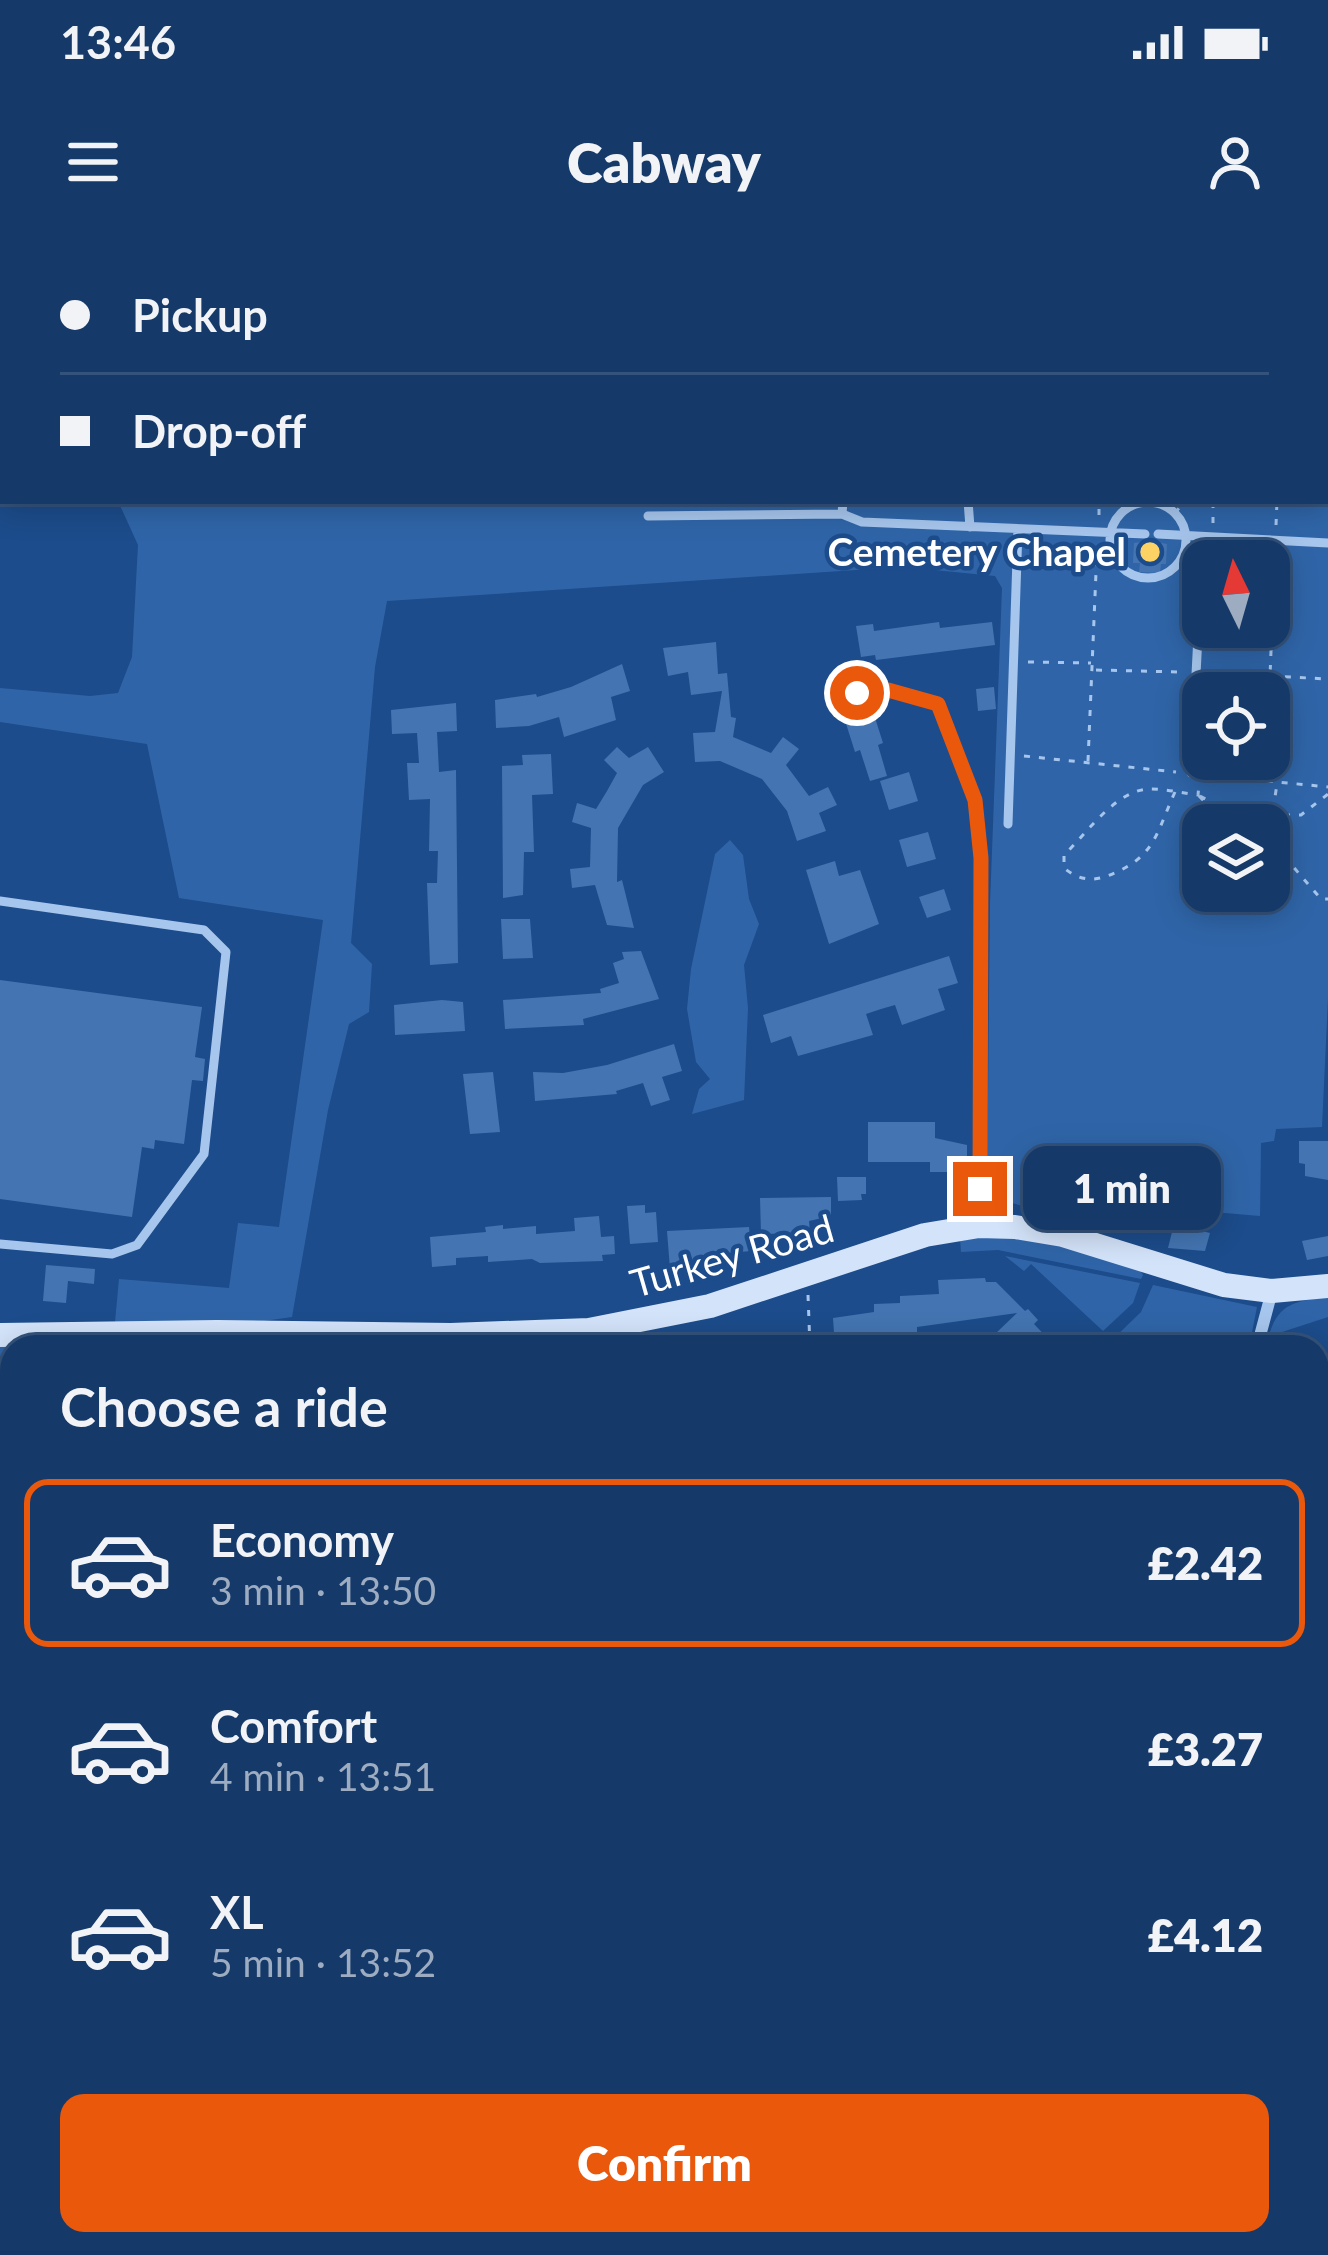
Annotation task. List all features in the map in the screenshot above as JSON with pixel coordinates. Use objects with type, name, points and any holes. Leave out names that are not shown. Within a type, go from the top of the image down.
[{"type":"street","name":"Turkey Road","points":[[0,1335],[451,1335],[589,1330],[710,1306],[925,1235],[980,1226],[1063,1235],[1223,1285],[1272,1291],[1328,1286]]},
{"type":"street","points":[[1260,1335],[1272,1291]]},
{"type":"lane","points":[[694,504],[694,514]]},
{"type":"lane","points":[[842,514],[843,504]]},
{"type":"lane","points":[[968,504],[970,527]]},
{"type":"lane","points":[[1104,532],[1134,504]]},
{"type":"lane","points":[[1104,532],[1118,564],[1130,574],[1145,579],[1161,576],[1175,568],[1184,554],[1186,536],[1175,513],[1155,504]]},
{"type":"lane","points":[[648,516],[842,514],[862,522],[1144,534]]},
{"type":"lane","points":[[1008,824],[1018,529]]},
{"type":"lane","points":[[1158,534],[1276,540]]},
{"type":"lane","points":[[1198,672],[1208,537]]},
{"type":"lane","points":[[1290,541],[1328,543]]},
{"type":"lane","points":[[857,693],[888,690],[938,704],[975,800],[981,882],[980,1226]]},
{"type":"lane","points":[[0,901],[203,930],[226,952],[204,1154],[137,1246],[112,1254],[0,1244]]},
{"type":"path","points":[[1088,763],[1104,532],[1100,504]]},
{"type":"path","points":[[1175,513],[1182,504]]},
{"type":"path","points":[[1208,537],[1214,504]]},
{"type":"path","points":[[1276,540],[1277,504]]},
{"type":"path","points":[[1014,662],[1092,663]]},
{"type":"path","points":[[1010,754],[1182,772]]},
{"type":"path","points":[[1207,804],[1198,795],[1199,774],[1328,790]]},
{"type":"path","points":[[1274,804],[1278,782]]},
{"type":"path","points":[[1175,792],[1137,864],[1095,880],[1074,877],[1064,868],[1064,854],[1125,795],[1146,789],[1175,792],[1198,795],[1215,804]]},
{"type":"path","points":[[1290,815],[1301,815],[1328,790]]},
{"type":"path","points":[[1290,864],[1322,899],[1328,899]]},
{"type":"path","points":[[807,1272],[810,1335]]},
{"type":"shaded area","points":[[119,504],[1328,504],[1328,998],[1322,1127],[1276,1129],[1274,1141],[1261,1143],[1260,1216],[1084,1201],[1081,1220],[995,1199],[987,1191],[990,904],[1002,588],[995,576],[934,570],[932,565],[387,601],[375,667],[351,943],[372,964],[369,1012],[349,1024],[328,1110],[292,1317],[257,1322],[115,1322],[119,1279],[229,1288],[238,1223],[279,1227],[323,920],[179,898],[147,744],[0,722],[0,688],[90,696],[118,693],[132,657],[138,545]]},
{"type":"shaded area","points":[[730,840],[743,855],[749,899],[759,924],[744,965],[748,1008],[744,1100],[692,1114],[699,1089],[710,1079],[696,1062],[687,1009],[691,969],[715,854]]},
{"type":"shaded area","points":[[998,1234],[1063,1243],[1139,1268],[1143,1275],[1141,1279],[998,1250],[961,1252],[960,1238]]},
{"type":"shaded area","points":[[1005,1256],[1140,1283],[1133,1303],[1103,1331],[1031,1264],[1024,1271]]},
{"type":"shaded area","points":[[1153,1285],[1257,1307],[1251,1335],[1117,1335],[1141,1312]]},
{"type":"shaded area","points":[[1328,1296],[1328,1317],[1270,1335],[1281,1312]]},
{"type":"building","name":"Cemetery Chapel","points":[[1134,543],[1167,544],[1166,564],[1161,564],[1160,573],[1139,572],[1140,563],[1133,563]]},
{"type":"building","points":[[939,622],[940,628],[992,622],[995,645],[876,660],[875,655],[861,657],[856,626],[873,624],[874,631]]},
{"type":"building","points":[[716,642],[718,674],[727,673],[731,717],[736,718],[733,737],[771,753],[783,737],[799,749],[786,765],[809,796],[828,787],[837,805],[819,813],[826,831],[797,841],[787,811],[762,779],[720,761],[695,762],[693,733],[715,732],[722,691],[691,695],[688,672],[668,676],[663,648]]},
{"type":"building","points":[[622,664],[630,691],[611,697],[616,720],[564,737],[559,717],[529,726],[496,728],[495,700],[537,697]]},
{"type":"building","points":[[994,687],[996,709],[978,711],[976,689]]},
{"type":"building","points":[[870,702],[887,776],[870,781],[842,711]]},
{"type":"building","points":[[456,703],[457,731],[437,732],[439,772],[456,770],[458,963],[430,965],[427,883],[437,883],[438,851],[429,851],[430,799],[409,800],[407,763],[419,763],[417,733],[392,734],[391,710]]},
{"type":"building","points":[[617,747],[629,758],[648,747],[664,772],[643,785],[618,828],[617,882],[622,880],[634,928],[607,925],[595,885],[572,888],[570,869],[590,867],[591,828],[572,822],[577,803],[596,809],[607,791],[617,773],[604,760]]},
{"type":"building","points":[[551,754],[553,794],[532,795],[534,852],[524,852],[523,895],[503,898],[502,766],[523,765],[522,755]]},
{"type":"building","points":[[909,772],[918,801],[889,810],[880,781]]},
{"type":"building","points":[[928,832],[936,859],[907,867],[899,840]]},
{"type":"building","points":[[835,861],[839,876],[860,870],[879,924],[829,944],[806,870]]},
{"type":"building","points":[[944,889],[951,910],[927,918],[919,897]]},
{"type":"building","points":[[501,919],[530,919],[533,958],[503,959]]},
{"type":"building","points":[[641,951],[659,999],[583,1019],[584,1025],[505,1029],[503,1000],[601,993],[600,989],[619,983],[613,963],[624,959],[622,952]]},
{"type":"building","points":[[949,956],[958,983],[938,989],[945,1010],[902,1025],[895,1005],[881,1009],[866,1014],[873,1035],[798,1056],[791,1036],[771,1043],[763,1015]]},
{"type":"building","points":[[0,980],[202,1007],[195,1057],[205,1059],[203,1081],[192,1080],[184,1144],[155,1140],[154,1149],[142,1147],[132,1217],[0,1199]]},
{"type":"building","points":[[463,1002],[465,1031],[395,1035],[394,1005]]},
{"type":"building","points":[[674,1044],[682,1071],[662,1077],[670,1100],[651,1106],[643,1083],[617,1094],[535,1101],[533,1072],[563,1073],[607,1065]]},
{"type":"building","points":[[493,1072],[500,1132],[470,1134],[463,1074]]},
{"type":"building","points":[[868,1122],[935,1122],[935,1138],[967,1145],[967,1172],[930,1172],[930,1162],[868,1162]]},
{"type":"building","points":[[1299,1141],[1328,1141],[1328,1180],[1305,1176],[1305,1164],[1299,1163]]},
{"type":"building","points":[[837,1177],[866,1177],[862,1200],[838,1201]]},
{"type":"building","points":[[831,1197],[831,1216],[809,1221],[810,1233],[761,1234],[760,1198]]},
{"type":"building","points":[[645,1205],[645,1213],[656,1212],[658,1242],[630,1244],[627,1206]]},
{"type":"building","points":[[599,1216],[601,1237],[614,1236],[615,1254],[602,1255],[603,1261],[488,1262],[488,1256],[456,1258],[456,1265],[432,1267],[430,1237],[486,1232],[485,1227],[503,1225],[503,1229],[536,1226],[536,1234],[575,1231],[574,1218]]},
{"type":"building","points":[[1174,1224],[1210,1233],[1205,1251],[1168,1248]]},
{"type":"building","points":[[749,1227],[751,1251],[696,1256],[697,1267],[670,1269],[667,1231]]},
{"type":"building","points":[[1328,1236],[1328,1256],[1307,1260],[1302,1241]]},
{"type":"building","points":[[46,1265],[95,1269],[94,1284],[68,1281],[66,1303],[43,1301]]},
{"type":"building","points":[[985,1278],[996,1282],[1028,1309],[1045,1335],[995,1334],[1017,1313],[917,1327],[917,1335],[834,1335],[833,1318],[874,1312],[874,1304],[900,1303],[900,1296],[939,1294],[938,1280]]},
{"type":"place","name":"Cemetery Chapel","points":[[1150,552]]},
{"type":"route","points":[[857,693],[888,690],[938,704],[975,800],[981,858],[980,1189]]}]
